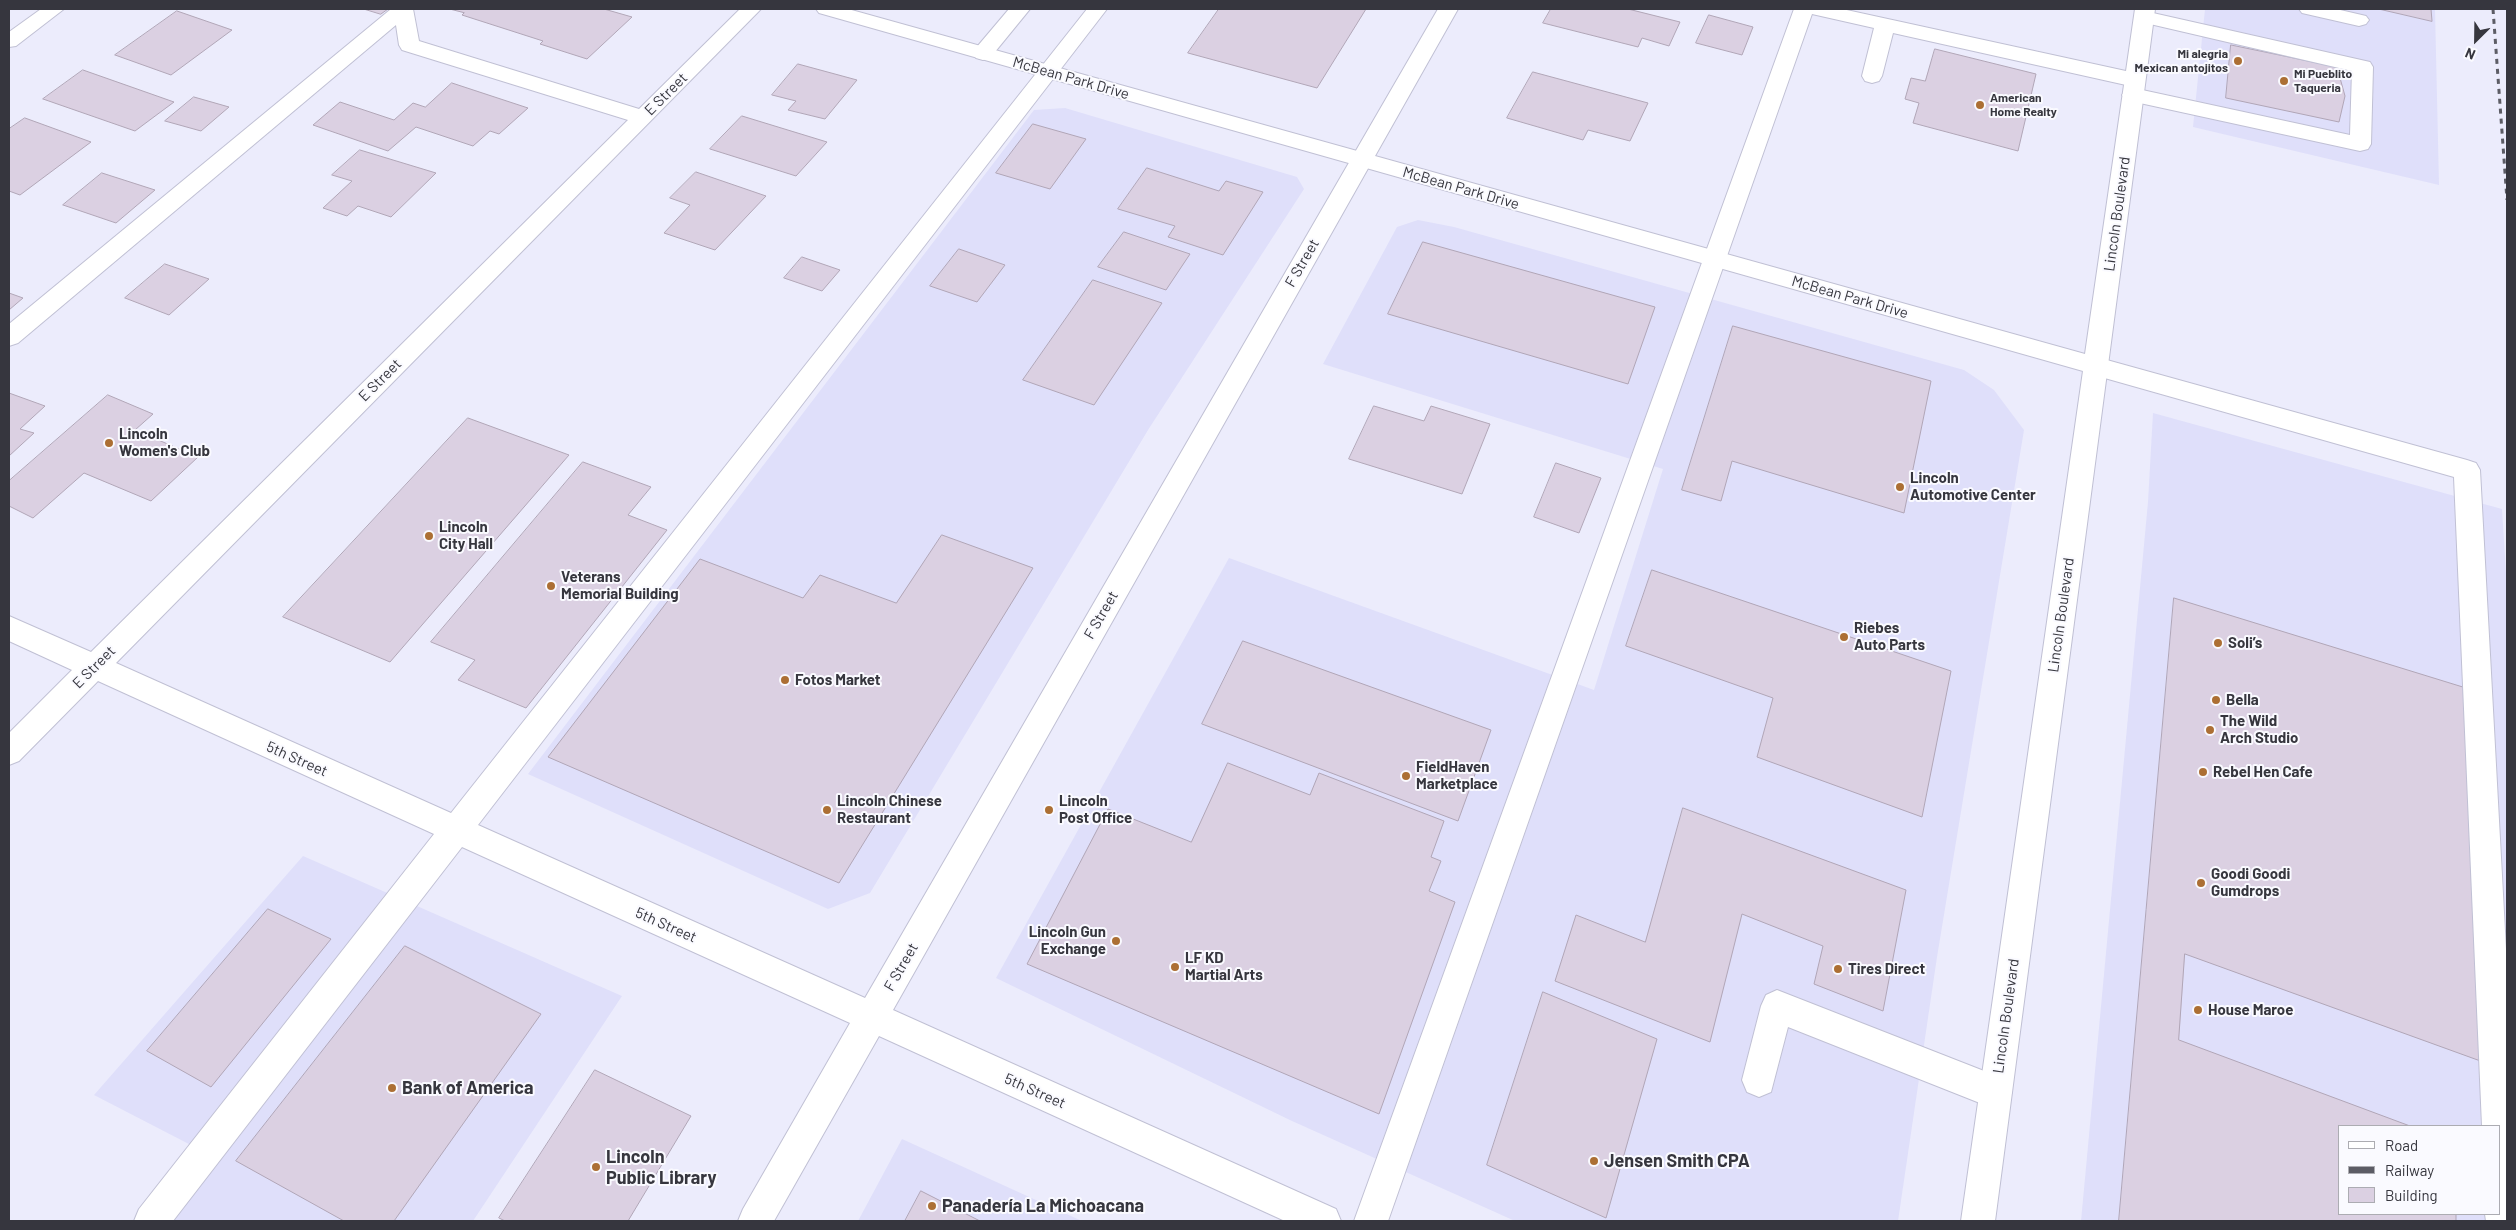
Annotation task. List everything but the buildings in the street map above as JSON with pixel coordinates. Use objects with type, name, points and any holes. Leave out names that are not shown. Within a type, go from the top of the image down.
[{"type":"street","points":[[9,41],[54,9]]},
{"type":"street","points":[[403,9],[409,45],[643,117]]},
{"type":"street","points":[[9,337],[403,9]]},
{"type":"street","name":"E Street","points":[[9,752],[751,9]]},
{"type":"street","name":"McBean Park Drive","points":[[826,9],[2466,470],[2498,1125]]},
{"type":"street","points":[[983,53],[1020,9]]},
{"type":"street","points":[[152,1221],[1097,9]]},
{"type":"street","name":"F Street","points":[[755,1221],[1448,9]]},
{"type":"street","points":[[1371,1221],[1804,9]]},
{"type":"street","points":[[1815,9],[2360,144],[2362,67],[2144,13]]},
{"type":"street","points":[[2309,9],[2359,20]]},
{"type":"street","name":"Lincoln Boulevard","points":[[1978,1221],[2144,13]]},
{"type":"street","points":[[1872,76],[1885,25]]},
{"type":"street","name":"5th Street","points":[[9,628],[1324,1221]]},
{"type":"street","points":[[1759,1080],[1777,1006],[1995,1092]]},
{"type":"street","points":[[2501,1175],[2503,1221]]},
{"type":"shaded area","points":[[2205,9],[2435,9],[2439,185],[2193,127]]},
{"type":"shaded area","points":[[1065,108],[1297,177],[1304,189],[1148,430],[870,893],[828,909],[528,774],[1034,110]]},
{"type":"shaded area","points":[[1418,220],[1454,227],[1964,370],[1994,390],[2024,430],[1937,957],[1898,1221],[1515,1221],[1292,1121],[996,978],[1229,558],[1594,690],[1663,469],[1323,364],[1397,227]]},
{"type":"shaded area","points":[[2153,413],[2502,509],[2507,589],[2507,1221],[2081,1221],[2148,502]]},
{"type":"shaded area","points":[[303,856],[622,996],[473,1221],[164,1221],[214,1157],[94,1095]]},
{"type":"shaded area","points":[[902,1139],[1082,1221],[858,1221]]},
{"type":"railway","points":[[2493,9],[2507,200]]},
{"type":"place","name":"Mi alegria Mexican antojitos","points":[[2238,61]]},
{"type":"place","name":"Mi Pueblito Taqueria","points":[[2284,81]]},
{"type":"place","name":"American Home Realty","points":[[1980,105]]},
{"type":"place","name":"Lincoln Women's Club","points":[[109,443]]},
{"type":"place","name":"Lincoln Automotive Center","points":[[1900,487]]},
{"type":"place","name":"Lincoln City Hall","points":[[429,536]]},
{"type":"place","name":"Veterans Memorial Building","points":[[551,586]]},
{"type":"place","name":"Riebes Auto Parts","points":[[1844,637]]},
{"type":"place","name":"Soli’s","points":[[2218,643]]},
{"type":"place","name":"Fotos Market","points":[[785,680]]},
{"type":"place","name":"Bella","points":[[2216,700]]},
{"type":"place","name":"The Wild Arch Studio","points":[[2210,730]]},
{"type":"place","name":"Rebel Hen Cafe","points":[[2203,772]]},
{"type":"place","name":"FieldHaven Marketplace","points":[[1406,776]]},
{"type":"place","name":"Lincoln Chinese Restaurant","points":[[827,810]]},
{"type":"place","name":"Lincoln Post Office","points":[[1049,810]]},
{"type":"place","name":"Goodi Goodi Gumdrops","points":[[2201,883]]},
{"type":"place","name":"Lincoln Gun Exchange","points":[[1116,941]]},
{"type":"place","name":"LF KD Martial Arts","points":[[1175,967]]},
{"type":"place","name":"Tires Direct","points":[[1838,969]]},
{"type":"place","name":"House Maroe","points":[[2198,1010]]},
{"type":"place","name":"Bank of America","points":[[392,1088]]},
{"type":"place","name":"Jensen Smith CPA","points":[[1594,1161]]},
{"type":"place","name":"Lincoln Public Library","points":[[596,1167]]},
{"type":"place","name":"Panadería La Michoacana","points":[[932,1206]]}]
